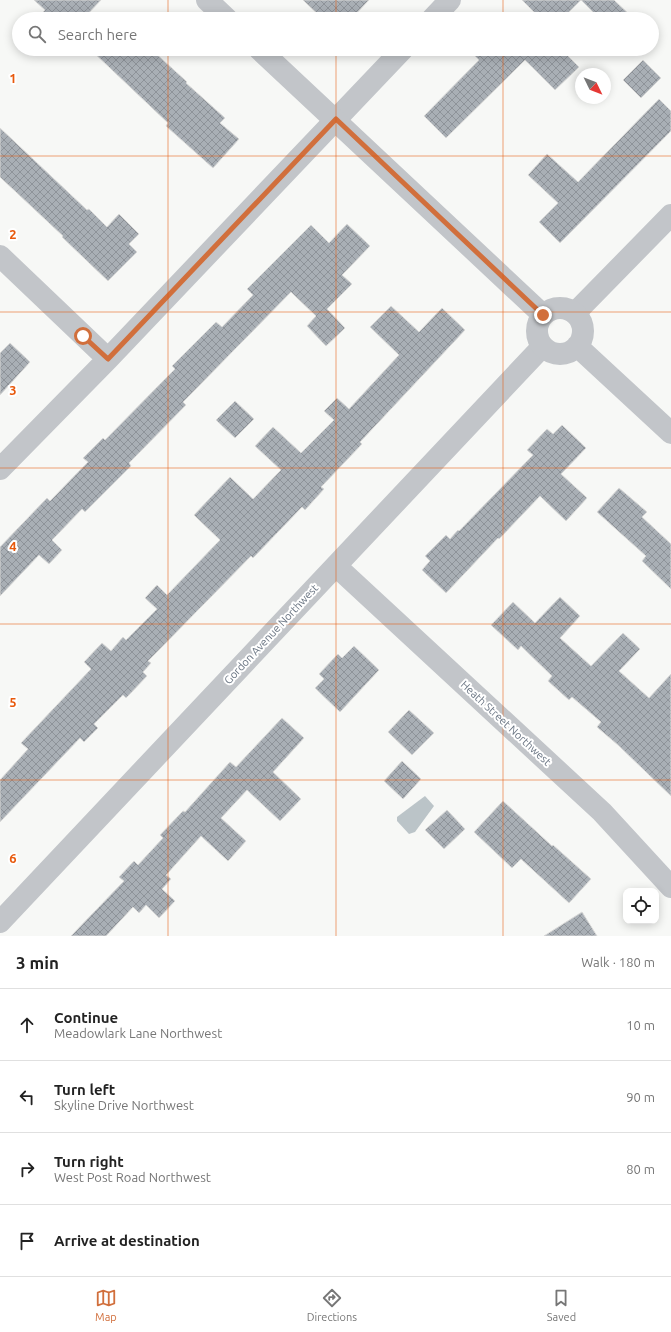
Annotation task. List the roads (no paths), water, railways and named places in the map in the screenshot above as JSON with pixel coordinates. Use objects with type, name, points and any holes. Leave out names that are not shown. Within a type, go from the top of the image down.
[{"type":"street","points":[[207,0],[220,12]]},
{"type":"street","points":[[439,12],[450,0]]},
{"type":"street","points":[[268,56],[543,315]]},
{"type":"street","points":[[0,469],[108,359],[396,56]]},
{"type":"street","points":[[575,313],[671,215]]},
{"type":"street","points":[[0,256],[108,359]]},
{"type":"street","points":[[562,307],[575,313],[580,318],[583,325],[582,340],[577,346],[564,354],[549,352],[542,347],[538,341],[536,327],[543,315],[548,310],[562,307]]},
{"type":"street","points":[[577,346],[671,433]]},
{"type":"street","name":"Gordon Avenue Northwest","points":[[0,922],[542,347]]},
{"type":"street","name":"Heath Street Northwest","points":[[336,566],[602,812],[671,887]]}]
